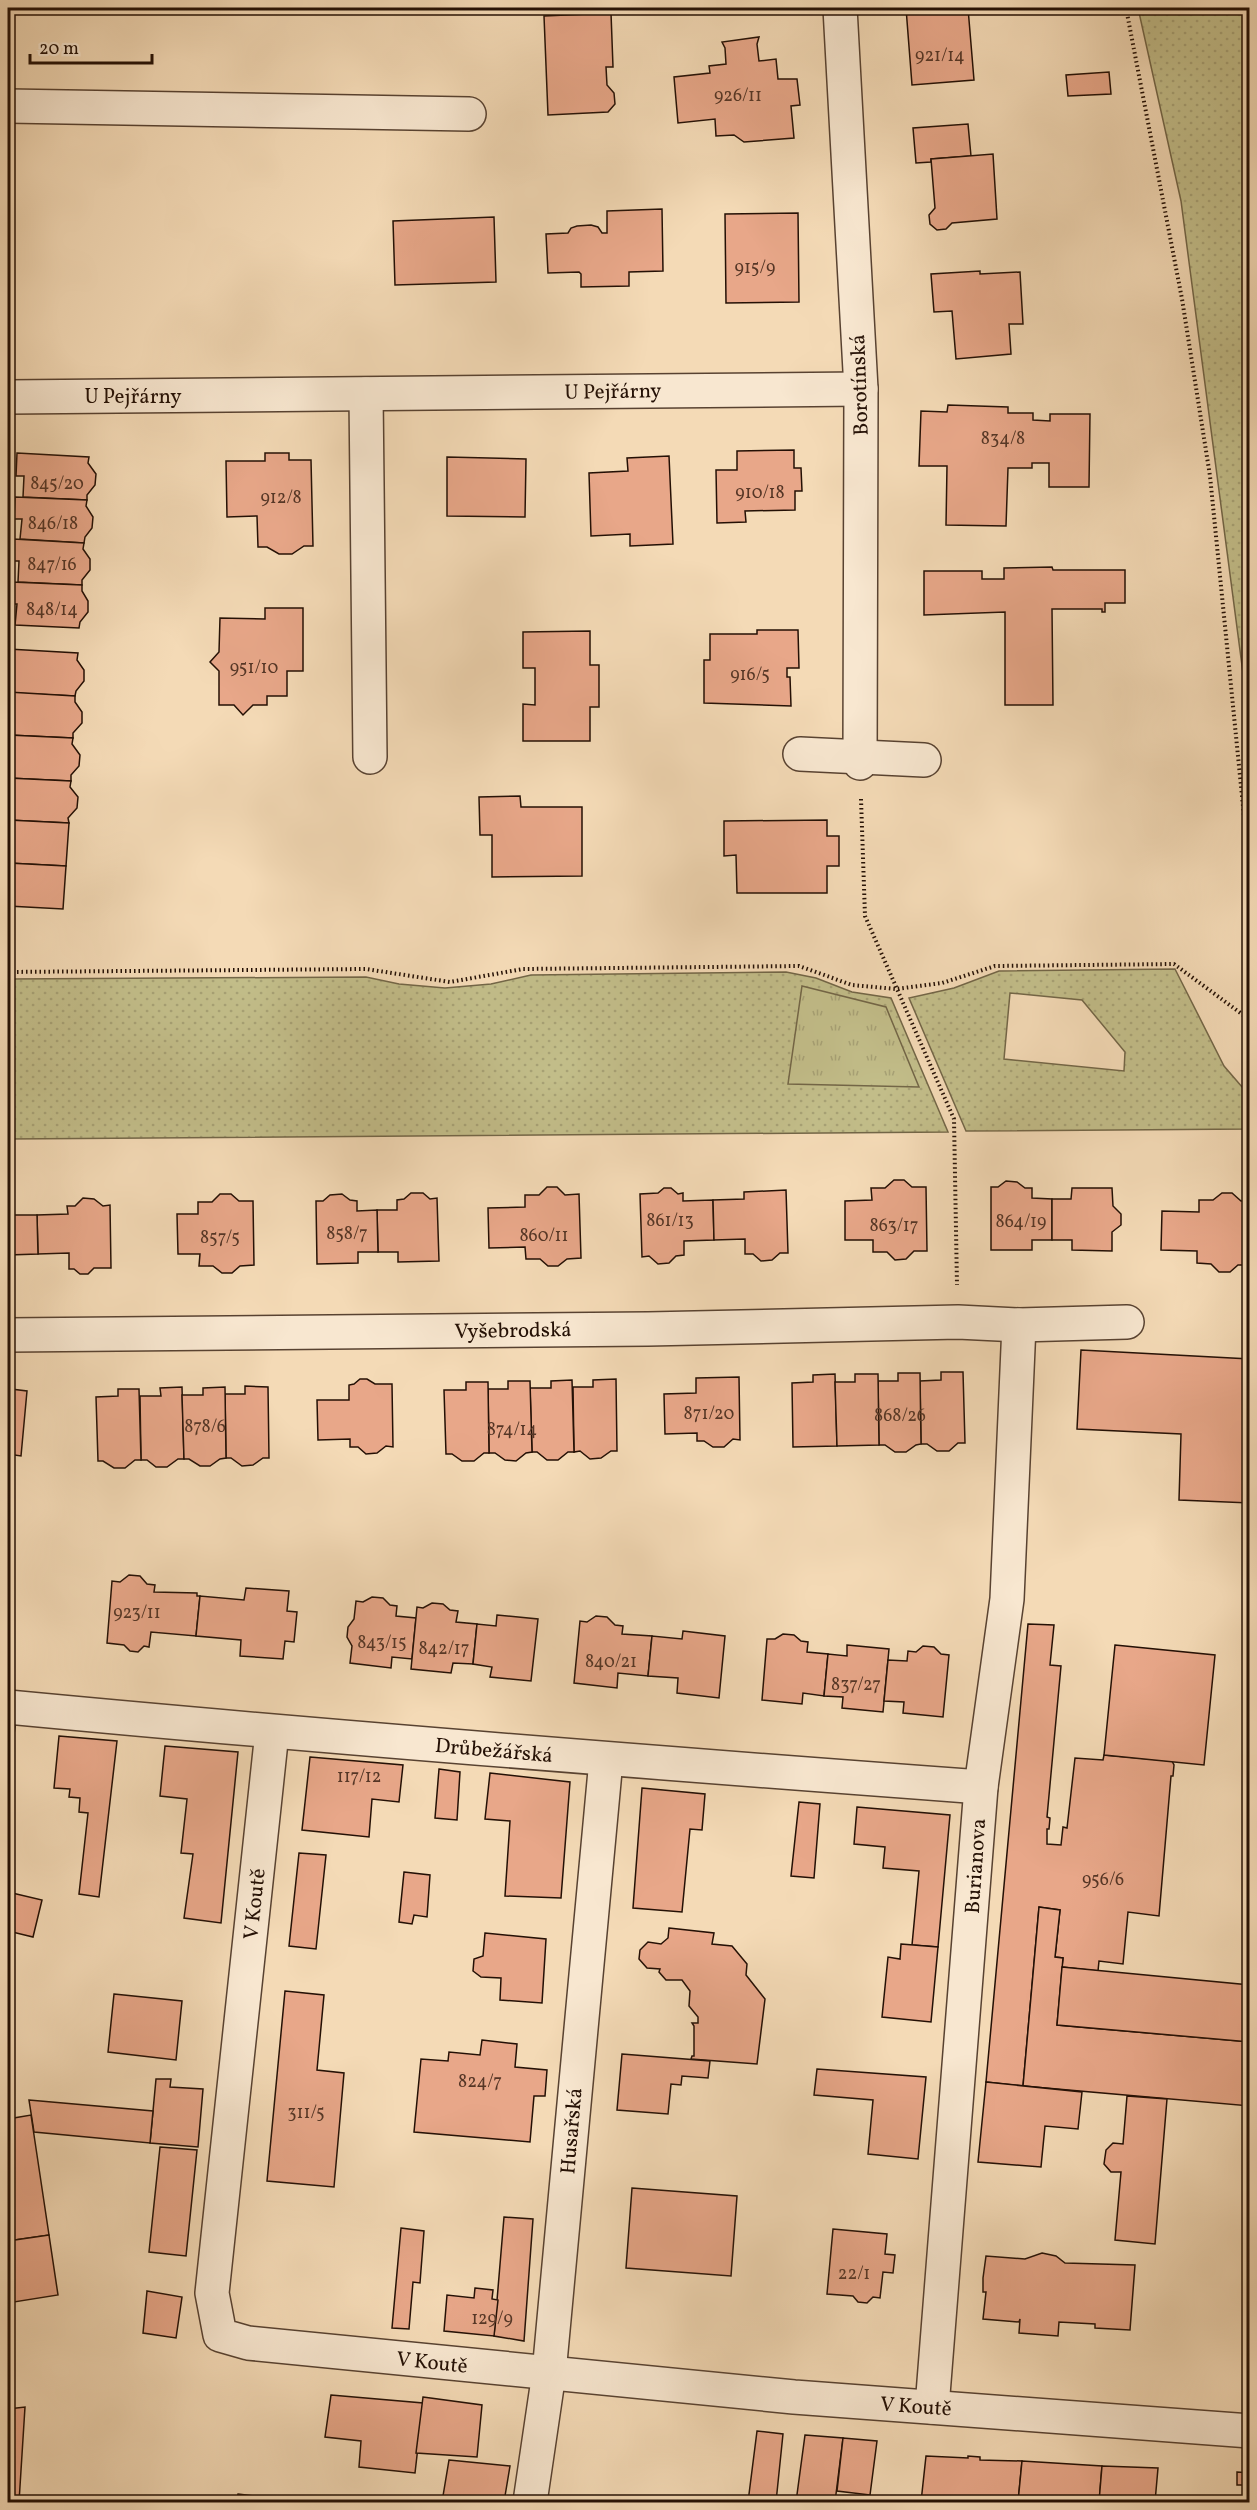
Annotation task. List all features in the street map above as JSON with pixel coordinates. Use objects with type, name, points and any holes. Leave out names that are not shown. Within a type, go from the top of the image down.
[{"type":"street","name":"Borotínská","points":[[840,8],[861,389],[860,759]]},
{"type":"street","points":[[8,106],[469,114]]},
{"type":"street","name":"U Pejřárny","points":[[8,397],[861,389]]},
{"type":"street","points":[[366,394],[370,757]]},
{"type":"street","points":[[800,754],[860,759],[924,759]]},
{"type":"street","name":"Vyšebrodská","points":[[8,1335],[660,1328],[958,1322],[1019,1325],[1127,1322]]},
{"type":"street","name":"Burianova","points":[[932,2407],[981,1787],[1007,1599],[1019,1325]]},
{"type":"street","name":"Drůbežářská","points":[[8,1707],[606,1760],[981,1787]]},
{"type":"street","name":"V Koutě","points":[[272,1732],[212,2293],[220,2335],[248,2343],[549,2373],[932,2407],[1250,2431]]},
{"type":"street","name":"Husařská","points":[[530,2502],[549,2373],[606,1760]]},
{"type":"path","points":[[790,8],[806,15]]},
{"type":"path","points":[[1126,8],[1182,299],[1210,476],[1244,816],[1250,847]]},
{"type":"path","points":[[860,759],[865,916],[954,1119],[958,1322]]},
{"type":"path","points":[[8,972],[366,969],[450,982],[523,969],[799,966],[852,985],[896,989],[942,983],[995,966],[1174,964],[1250,1020]]},
{"type":"green space","points":[[1138,8],[1249,8],[1249,719],[1181,201]]},
{"type":"green space","points":[[1175,969],[1224,1066],[1249,1095],[1249,1129],[966,1131],[909,998],[954,988],[999,971]],"holes":[[[1010,993],[1082,1000],[1125,1052],[1124,1071],[1004,1059]]]},
{"type":"green space","points":[[786,972],[816,978],[852,992],[891,998],[948,1132],[8,1139],[8,979],[366,977],[399,984],[445,988],[491,984],[531,975]]},
{"type":"green space","points":[[802,986],[886,1007],[919,1087],[788,1084]]},
{"type":"building","points":[[906,8],[968,8],[974,80],[912,85]]},
{"type":"building","points":[[611,13],[613,67],[606,67],[607,85],[614,93],[615,104],[608,112],[548,115],[544,16]]},
{"type":"building","points":[[759,37],[757,44],[759,61],[776,59],[778,79],[797,79],[800,105],[791,106],[794,138],[744,142],[734,135],[716,136],[715,119],[678,123],[674,77],[710,73],[709,66],[726,64],[725,48],[722,42]]},
{"type":"building","points":[[1109,72],[1111,94],[1068,96],[1066,75]]},
{"type":"building","points":[[968,124],[971,156],[931,159],[931,162],[916,163],[913,128]]},
{"type":"building","points":[[993,154],[997,219],[952,223],[946,229],[937,230],[930,224],[929,215],[935,208],[931,159]]},
{"type":"building","points":[[662,209],[663,271],[629,272],[629,286],[581,287],[579,272],[548,273],[546,234],[568,233],[571,228],[591,225],[598,227],[602,233],[607,233],[607,211]]},
{"type":"building","points":[[798,213],[799,302],[726,303],[725,214]]},
{"type":"building","points":[[494,217],[496,282],[395,285],[393,221]]},
{"type":"building","points":[[980,271],[980,274],[1020,272],[1023,324],[1009,324],[1011,354],[956,359],[952,311],[934,312],[931,274]]},
{"type":"building","points":[[948,405],[1008,407],[1008,413],[1033,413],[1033,420],[1050,421],[1050,414],[1090,414],[1089,487],[1049,487],[1049,463],[1032,463],[1032,468],[1008,468],[1006,526],[946,525],[947,466],[919,466],[921,411],[947,412]]},
{"type":"building","points":[[794,450],[794,468],[801,468],[802,491],[795,491],[795,510],[745,511],[746,522],[717,523],[716,470],[737,470],[737,451]]},
{"type":"building","points":[[17,453],[89,457],[88,463],[96,474],[95,485],[87,495],[87,500],[23,497],[24,476],[16,476]]},
{"type":"building","points":[[265,453],[289,453],[289,460],[311,460],[313,546],[304,546],[292,554],[279,554],[267,547],[258,547],[257,516],[227,517],[226,461],[265,461]]},
{"type":"building","points":[[669,456],[673,544],[630,546],[630,534],[591,536],[589,473],[628,471],[627,458]]},
{"type":"building","points":[[447,457],[526,459],[525,517],[447,516]]},
{"type":"building","points":[[15,497],[87,500],[86,506],[93,517],[92,528],[85,537],[84,543],[20,539],[22,519],[14,519]]},
{"type":"building","points":[[13,539],[84,543],[83,549],[90,559],[90,570],[82,580],[82,585],[18,582],[19,561],[11,561]]},
{"type":"building","points":[[1052,567],[1053,570],[1125,570],[1125,603],[1105,603],[1105,612],[1102,612],[1102,609],[1052,609],[1053,705],[1005,705],[1005,612],[924,615],[924,571],[982,571],[982,579],[1004,579],[1004,568]]},
{"type":"building","points":[[11,582],[82,585],[82,591],[88,601],[88,612],[80,622],[79,628],[15,625],[17,604],[9,604]]},
{"type":"building","points":[[265,608],[303,608],[303,671],[287,671],[287,696],[267,696],[267,705],[253,705],[243,715],[234,705],[219,705],[219,671],[210,662],[219,652],[220,618],[265,619]]},
{"type":"building","points":[[757,630],[798,630],[799,668],[787,668],[787,677],[790,677],[791,706],[704,703],[704,660],[710,660],[710,634],[757,634]]},
{"type":"building","points":[[590,631],[590,665],[599,665],[599,707],[590,707],[590,741],[523,741],[523,704],[535,705],[535,668],[523,668],[523,632]]},
{"type":"building","points":[[8,649],[78,653],[77,660],[84,670],[84,681],[75,696],[12,693],[13,672],[8,672]]},
{"type":"building","points":[[8,692],[75,696],[75,702],[82,712],[82,723],[73,733],[73,738],[9,735],[11,714],[8,714]]},
{"type":"building","points":[[8,735],[73,738],[72,744],[80,755],[79,766],[71,775],[71,781],[8,778]]},
{"type":"building","points":[[8,778],[71,781],[70,787],[78,797],[77,808],[68,818],[69,823],[8,820]]},
{"type":"building","points":[[520,796],[521,807],[582,807],[582,876],[492,877],[492,835],[480,835],[479,797]]},
{"type":"building","points":[[8,820],[69,823],[66,866],[8,863]]},
{"type":"building","points":[[827,820],[827,836],[839,836],[839,866],[827,866],[827,893],[737,893],[736,855],[724,856],[724,821]]},
{"type":"building","points":[[8,863],[66,866],[63,909],[8,906]]},
{"type":"building","points":[[894,1180],[904,1180],[912,1187],[926,1187],[927,1251],[914,1251],[906,1259],[895,1260],[887,1252],[873,1252],[873,1240],[845,1240],[845,1201],[872,1200],[871,1188],[885,1188]]},
{"type":"building","points":[[1006,1181],[1017,1182],[1025,1188],[1032,1188],[1032,1198],[1052,1199],[1052,1240],[1032,1240],[1032,1250],[991,1250],[991,1187],[998,1187]]},
{"type":"building","points":[[547,1187],[557,1187],[565,1195],[579,1194],[581,1258],[567,1259],[558,1266],[548,1266],[540,1259],[526,1259],[525,1247],[489,1248],[488,1208],[525,1207],[525,1195],[539,1195]]},
{"type":"building","points":[[664,1188],[671,1188],[678,1194],[683,1193],[683,1201],[713,1200],[714,1240],[684,1241],[684,1255],[676,1256],[669,1263],[658,1264],[649,1256],[642,1257],[640,1194],[658,1193]]},
{"type":"building","points":[[1072,1188],[1112,1188],[1113,1206],[1121,1214],[1121,1225],[1112,1232],[1112,1251],[1072,1250],[1072,1240],[1052,1240],[1052,1199],[1071,1199]]},
{"type":"building","points":[[786,1190],[788,1253],[780,1253],[772,1260],[761,1261],[753,1254],[745,1254],[745,1239],[714,1240],[713,1200],[744,1199],[744,1192]]},
{"type":"building","points":[[411,1193],[423,1193],[430,1199],[437,1198],[439,1261],[398,1262],[398,1252],[378,1252],[377,1210],[397,1210],[397,1200],[404,1199]]},
{"type":"building","points":[[1222,1193],[1232,1193],[1241,1201],[1250,1201],[1250,1265],[1238,1265],[1230,1272],[1219,1272],[1211,1264],[1197,1263],[1197,1251],[1161,1250],[1162,1211],[1199,1212],[1199,1200],[1213,1200]]},
{"type":"building","points":[[220,1194],[231,1194],[239,1201],[253,1201],[254,1265],[240,1266],[232,1273],[222,1273],[213,1266],[199,1266],[200,1254],[178,1254],[177,1214],[198,1214],[198,1202],[212,1202]]},
{"type":"building","points":[[342,1194],[350,1200],[357,1201],[357,1211],[377,1210],[378,1252],[358,1252],[358,1263],[317,1264],[316,1201],[323,1201],[330,1195]]},
{"type":"building","points":[[83,1198],[94,1199],[103,1206],[110,1205],[111,1268],[94,1268],[88,1274],[80,1274],[74,1269],[69,1269],[69,1253],[38,1254],[37,1215],[68,1214],[67,1206],[75,1206]]},
{"type":"building","points":[[8,1215],[37,1215],[38,1254],[8,1255]]},
{"type":"building","points":[[1081,1350],[1250,1359],[1250,1503],[1179,1500],[1181,1434],[1077,1429]]},
{"type":"building","points":[[941,1372],[963,1372],[965,1443],[958,1443],[949,1451],[937,1451],[927,1444],[921,1444],[920,1381],[941,1380]]},
{"type":"building","points":[[898,1373],[920,1373],[921,1444],[906,1452],[895,1452],[885,1445],[879,1445],[878,1381],[898,1381]]},
{"type":"building","points":[[835,1374],[837,1446],[793,1447],[792,1383],[813,1382],[813,1375]]},
{"type":"building","points":[[855,1374],[878,1374],[879,1445],[837,1446],[835,1382],[855,1382]]},
{"type":"building","points":[[739,1377],[740,1440],[733,1439],[724,1447],[713,1447],[704,1441],[697,1441],[697,1433],[665,1434],[664,1394],[696,1393],[696,1378]]},
{"type":"building","points":[[360,1379],[367,1379],[375,1384],[392,1384],[393,1447],[386,1446],[377,1453],[366,1454],[358,1447],[350,1447],[350,1439],[318,1440],[317,1400],[349,1400],[349,1385]]},
{"type":"building","points":[[616,1379],[617,1451],[611,1451],[601,1458],[590,1459],[580,1451],[574,1452],[573,1387],[593,1387],[593,1380]]},
{"type":"building","points":[[572,1380],[574,1452],[568,1452],[558,1460],[547,1460],[537,1452],[532,1452],[530,1388],[551,1388],[551,1381]]},
{"type":"building","points":[[508,1381],[530,1381],[532,1452],[526,1453],[516,1461],[505,1460],[495,1453],[489,1453],[488,1389],[508,1389]]},
{"type":"building","points":[[466,1382],[488,1382],[489,1453],[484,1453],[474,1461],[462,1461],[452,1454],[446,1454],[444,1390],[466,1390]]},
{"type":"building","points":[[8,1385],[11,1389],[27,1391],[21,1456],[8,1454]]},
{"type":"building","points":[[245,1386],[268,1387],[269,1458],[263,1458],[253,1465],[242,1466],[231,1458],[226,1458],[225,1394],[245,1394]]},
{"type":"building","points":[[182,1387],[184,1459],[178,1459],[167,1467],[156,1467],[147,1460],[141,1460],[140,1396],[161,1396],[160,1388]]},
{"type":"building","points":[[225,1387],[226,1458],[210,1466],[200,1466],[189,1459],[184,1459],[182,1395],[203,1395],[203,1388]]},
{"type":"building","points":[[118,1389],[139,1389],[141,1460],[135,1460],[125,1468],[114,1468],[103,1461],[98,1461],[96,1397],[118,1396]]},
{"type":"building","points":[[129,1575],[140,1576],[147,1584],[155,1585],[154,1592],[197,1593],[197,1596],[200,1596],[196,1636],[151,1632],[149,1647],[144,1646],[138,1652],[130,1651],[124,1645],[107,1643],[112,1581],[120,1582]]},
{"type":"building","points":[[246,1588],[289,1591],[287,1611],[297,1612],[294,1642],[285,1641],[283,1659],[240,1656],[241,1640],[196,1636],[200,1596],[244,1600]]},
{"type":"building","points":[[372,1597],[383,1598],[390,1605],[397,1606],[396,1616],[416,1618],[412,1659],[392,1657],[391,1668],[350,1663],[352,1646],[347,1637],[348,1627],[354,1619],[356,1601],[363,1602]]},
{"type":"building","points":[[432,1603],[443,1604],[450,1610],[458,1611],[456,1622],[477,1624],[473,1664],[453,1663],[451,1673],[411,1669],[417,1607],[423,1608]]},
{"type":"building","points":[[497,1615],[538,1619],[531,1681],[490,1677],[492,1667],[473,1664],[477,1624],[496,1626]]},
{"type":"building","points":[[596,1616],[607,1617],[615,1625],[623,1626],[622,1634],[652,1636],[648,1676],[618,1673],[617,1688],[574,1683],[580,1621],[587,1622]]},
{"type":"building","points":[[1028,1624],[1054,1625],[1050,1665],[1061,1666],[1047,1817],[1050,1818],[1047,1844],[1061,1845],[1063,1827],[1067,1828],[1075,1758],[1103,1760],[1104,1755],[1172,1761],[1174,1765],[1173,1776],[1171,1776],[1159,1916],[1128,1912],[1123,1964],[1099,1961],[1098,1971],[1062,1967],[1063,1958],[1055,1957],[1060,1910],[1039,1907],[1023,2086],[986,2082]]},
{"type":"building","points":[[683,1631],[725,1636],[719,1698],[677,1693],[678,1678],[648,1676],[652,1636],[682,1639]]},
{"type":"building","points":[[783,1634],[794,1635],[801,1641],[808,1642],[807,1652],[828,1654],[824,1696],[803,1693],[802,1704],[762,1700],[767,1639],[775,1639]]},
{"type":"building","points":[[847,1645],[889,1649],[883,1712],[842,1708],[843,1697],[824,1696],[828,1654],[847,1656]]},
{"type":"building","points":[[1115,1645],[1215,1655],[1204,1765],[1104,1755]]},
{"type":"building","points":[[923,1646],[934,1647],[941,1654],[949,1655],[943,1717],[903,1713],[904,1702],[884,1701],[888,1660],[907,1661],[908,1651],[916,1652]]},
{"type":"building","points":[[8,1725],[15,1726],[8,1789]]},
{"type":"building","points":[[59,1736],[117,1741],[99,1897],[79,1894],[88,1813],[79,1812],[80,1798],[69,1797],[70,1789],[54,1788]]},
{"type":"building","points":[[165,1746],[238,1752],[221,1923],[184,1918],[193,1854],[181,1853],[187,1799],[160,1796]]},
{"type":"building","points":[[310,1757],[403,1765],[399,1802],[372,1799],[369,1837],[302,1830]]},
{"type":"building","points":[[439,1769],[460,1772],[457,1820],[435,1818]]},
{"type":"building","points":[[490,1773],[570,1782],[561,1898],[505,1896],[510,1821],[485,1819]]},
{"type":"building","points":[[642,1788],[705,1794],[702,1830],[690,1829],[682,1912],[633,1908]]},
{"type":"building","points":[[799,1802],[820,1804],[814,1878],[791,1876]]},
{"type":"building","points":[[857,1807],[950,1815],[938,1947],[912,1945],[919,1871],[883,1868],[885,1847],[854,1844]]},
{"type":"building","points":[[299,1853],[326,1855],[316,1949],[289,1946]]},
{"type":"building","points":[[404,1872],[430,1875],[427,1917],[414,1915],[412,1924],[399,1922]]},
{"type":"building","points":[[8,1892],[42,1900],[33,1937],[8,1931]]},
{"type":"building","points":[[1039,1907],[1060,1910],[1055,1957],[1063,1958],[1057,2025],[1250,2042],[1250,2106],[1023,2086]]},
{"type":"building","points":[[669,1928],[714,1933],[712,1944],[732,1946],[747,1964],[746,1975],[765,1999],[757,2064],[691,2059],[694,2056],[694,2026],[692,2023],[698,2023],[698,2017],[689,2006],[690,1991],[682,1980],[666,1980],[659,1972],[660,1969],[647,1968],[639,1959],[640,1950],[648,1942],[661,1944],[668,1938]]},
{"type":"building","points":[[485,1933],[546,1939],[542,2003],[500,2000],[501,1978],[481,1977],[473,1971],[474,1959],[483,1956]]},
{"type":"building","points":[[901,1944],[938,1947],[931,2022],[882,2017],[888,1957],[900,1959]]},
{"type":"building","points":[[1062,1967],[1250,1985],[1250,2042],[1057,2025]]},
{"type":"building","points":[[285,1991],[324,1995],[317,2070],[344,2073],[334,2187],[267,2181]]},
{"type":"building","points":[[114,1994],[182,2001],[176,2060],[108,2052]]},
{"type":"building","points":[[482,2040],[517,2044],[515,2067],[547,2070],[545,2096],[534,2096],[530,2142],[414,2132],[421,2059],[448,2061],[449,2052],[480,2055]]},
{"type":"building","points":[[622,2054],[710,2061],[708,2078],[682,2076],[681,2085],[671,2084],[668,2114],[617,2110]]},
{"type":"building","points":[[817,2069],[926,2077],[918,2159],[868,2154],[873,2100],[814,2095]]},
{"type":"building","points":[[156,2079],[171,2079],[170,2087],[203,2089],[198,2147],[150,2143]]},
{"type":"building","points":[[986,2082],[1082,2092],[1078,2129],[1045,2126],[1041,2167],[978,2162]]},
{"type":"building","points":[[1127,2096],[1167,2099],[1155,2244],[1115,2240],[1121,2172],[1111,2172],[1104,2164],[1106,2150],[1113,2143],[1123,2144]]},
{"type":"building","points":[[29,2100],[153,2111],[150,2143],[34,2132]]},
{"type":"building","points":[[31,2115],[49,2235],[8,2241],[8,2119]]},
{"type":"building","points":[[160,2147],[197,2150],[186,2256],[149,2252]]},
{"type":"building","points":[[632,2188],[737,2196],[731,2276],[626,2268]]},
{"type":"building","points":[[504,2217],[533,2219],[524,2341],[494,2336]]},
{"type":"building","points":[[401,2228],[424,2231],[420,2283],[413,2282],[409,2329],[392,2328]]},
{"type":"building","points":[[833,2229],[887,2234],[885,2254],[895,2255],[893,2273],[883,2272],[880,2298],[873,2297],[867,2303],[858,2302],[853,2296],[827,2294]]},
{"type":"building","points":[[49,2235],[58,2295],[14,2302],[8,2262],[8,2241]]},
{"type":"building","points":[[1042,2253],[1056,2256],[1065,2263],[1135,2265],[1130,2330],[1095,2328],[1095,2324],[1059,2322],[1058,2336],[1019,2333],[1020,2319],[1019,2322],[983,2319],[986,2292],[983,2292],[983,2278],[986,2256],[1025,2259]]},
{"type":"building","points":[[475,2288],[493,2290],[492,2299],[498,2300],[494,2336],[444,2331],[447,2295],[474,2298]]},
{"type":"building","points":[[147,2291],[182,2297],[176,2338],[143,2333]]},
{"type":"building","points":[[331,2395],[423,2403],[415,2473],[359,2467],[361,2441],[325,2437]]},
{"type":"building","points":[[423,2397],[482,2405],[477,2457],[416,2453]]},
{"type":"building","points":[[25,2407],[19,2502],[8,2502],[8,2409]]},
{"type":"building","points":[[757,2431],[783,2434],[776,2502],[748,2502]]},
{"type":"building","points":[[805,2435],[843,2438],[835,2502],[796,2502]]},
{"type":"building","points":[[843,2438],[877,2441],[870,2495],[837,2491]]},
{"type":"building","points":[[926,2456],[968,2458],[968,2456],[980,2457],[980,2460],[1022,2461],[1018,2502],[921,2502]]},
{"type":"building","points":[[449,2460],[510,2466],[504,2502],[442,2502]]},
{"type":"building","points":[[1022,2461],[1102,2466],[1099,2502],[1018,2502]]},
{"type":"building","points":[[1102,2466],[1158,2468],[1155,2502],[1099,2502]]},
{"type":"building","points":[[1237,2472],[1250,2473],[1250,2485],[1237,2485]]},
{"type":"building","points":[[238,2494],[300,2502],[236,2502]]}]
